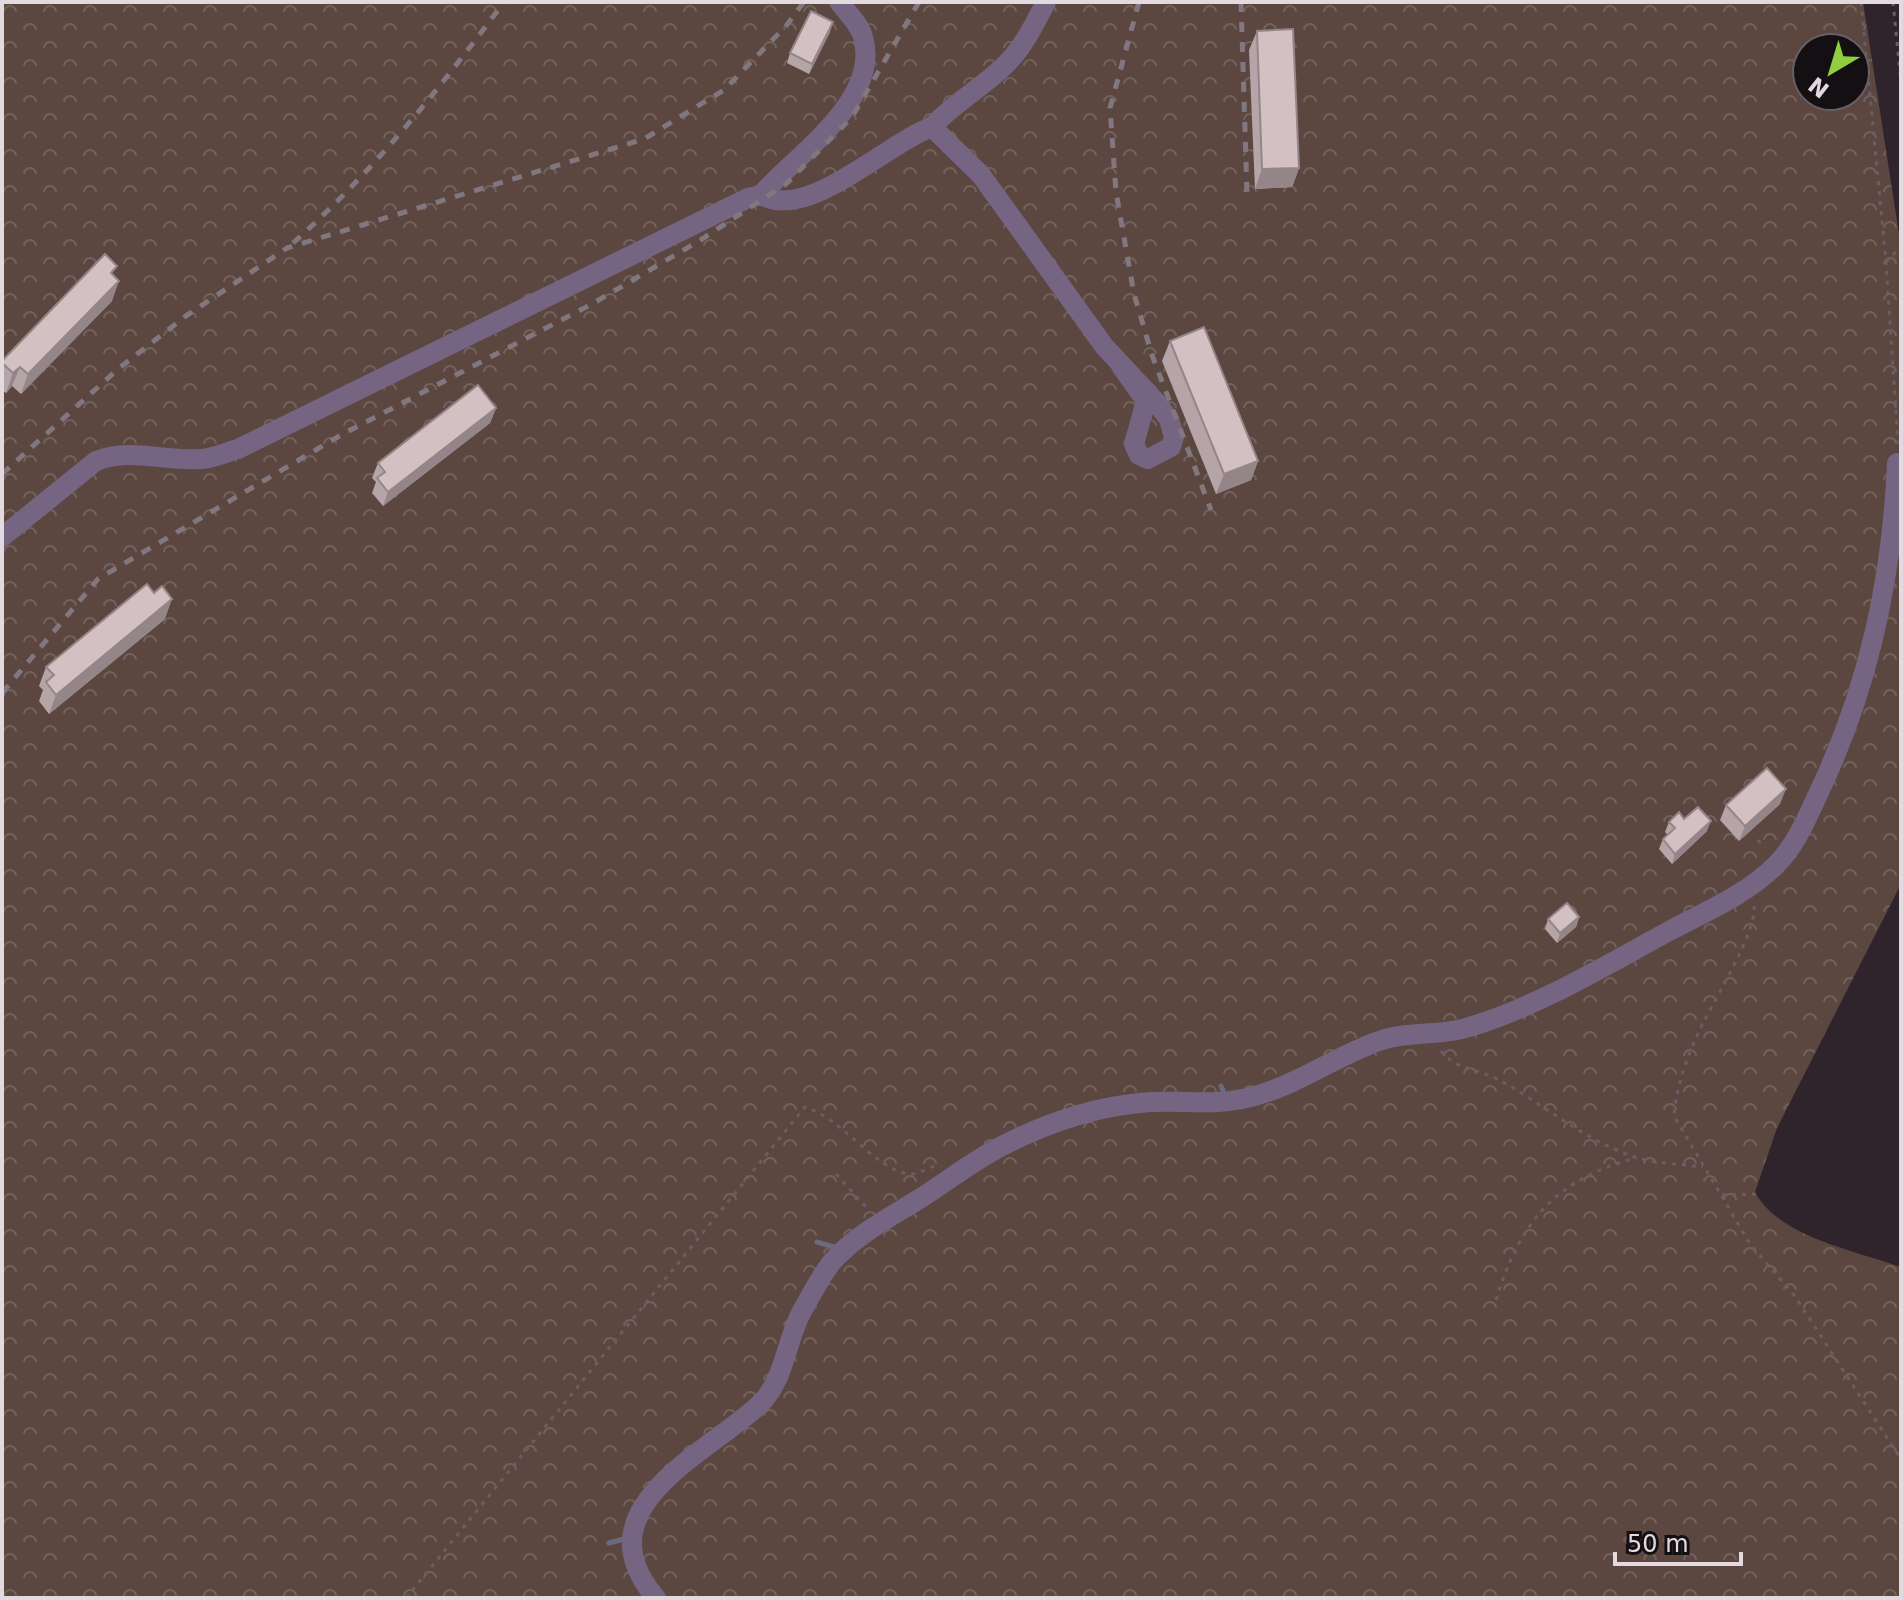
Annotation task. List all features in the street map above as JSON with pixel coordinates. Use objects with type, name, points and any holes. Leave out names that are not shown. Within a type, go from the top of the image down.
[{"type":"lane","points":[[761,195],[832,124],[856,91],[867,64],[863,35],[839,2]]},
{"type":"lane","points":[[2,537],[96,461],[112,455],[132,454],[203,459],[238,449],[748,198],[761,195],[786,202],[807,199],[898,142],[932,127],[947,110],[1008,63],[1026,40],[1046,2]]},
{"type":"lane","points":[[932,127],[981,175],[1121,366]]},
{"type":"lane","points":[[656,1598],[637,1569],[632,1543],[639,1515],[662,1479],[763,1401],[778,1379],[790,1333],[834,1260],[857,1239],[1002,1146],[1075,1113],[1143,1102],[1194,1104],[1241,1099],[1279,1089],[1384,1039],[1447,1033],[1495,1018],[1559,989],[1750,886],[1789,854],[1838,753],[1870,658],[1894,538],[1897,463]]},
{"type":"path","points":[[1861,2],[1886,262],[1897,463]]},
{"type":"path","points":[[1893,2],[1901,82]]},
{"type":"path","points":[[1886,262],[1901,247]]},
{"type":"path","points":[[1758,840],[1789,854]]},
{"type":"path","points":[[1755,911],[1748,933],[1696,1037],[1676,1093],[1674,1116],[1750,1244],[1794,1295],[1901,1459]]},
{"type":"path","points":[[1429,1034],[1444,1055],[1466,1069],[1499,1079],[1556,1119],[1636,1158],[1703,1167]]},
{"type":"path","points":[[406,1598],[805,1107],[842,1125],[897,1170],[913,1175],[944,1161]]},
{"type":"path","points":[[1496,1300],[1506,1267],[1533,1220],[1560,1192],[1585,1174],[1636,1158]]},
{"type":"path","points":[[836,1174],[881,1224]]},
{"type":"path","points":[[1722,1195],[1761,1194]]},
{"type":"green space","points":[[2,2],[1863,2],[1868,32],[1791,32],[1791,112],[1871,112],[1871,54],[1901,247],[1901,884],[1777,1128],[1755,1192],[1766,1207],[1799,1231],[1901,1267],[1901,1598],[2,1598]]},
{"type":"building","points":[[811,11],[833,22],[812,64],[790,53]]},
{"type":"building","points":[[1293,29],[1299,168],[1262,169],[1257,31]]},
{"type":"building","points":[[105,254],[117,266],[111,273],[119,281],[28,374],[20,367],[13,373],[2,361]]},
{"type":"building","points":[[1204,327],[1258,461],[1224,474],[1170,341]]},
{"type":"building","points":[[478,385],[496,408],[388,492],[377,478],[385,472],[378,463]]},
{"type":"building","points":[[147,584],[154,593],[162,586],[172,599],[56,695],[46,682],[54,675],[46,667]]},
{"type":"building","points":[[1767,768],[1786,789],[1745,826],[1726,805]]},
{"type":"building","points":[[1698,807],[1711,821],[1675,854],[1663,839],[1675,828],[1669,822],[1679,812],[1684,819]]},
{"type":"building","points":[[1567,903],[1579,917],[1560,933],[1548,919]]},
{"type":"waterway","points":[[1221,1086],[1223,1090]]},
{"type":"waterway","points":[[817,1242],[834,1247]]},
{"type":"waterway","points":[[609,1543],[624,1539]]},
{"type":"railway","points":[[293,243],[323,216],[405,128],[504,2]]},
{"type":"railway","points":[[2,474],[118,369],[186,316],[287,248],[644,139],[724,90],[786,26],[804,2]]},
{"type":"railway","points":[[2,693],[98,579],[341,435],[592,304],[699,241],[786,184],[852,117],[919,2]]},
{"type":"railway","points":[[1139,2],[1110,108],[1116,192],[1134,294],[1152,355],[1211,510]]},
{"type":"railway","points":[[1241,2],[1247,194]]}]
